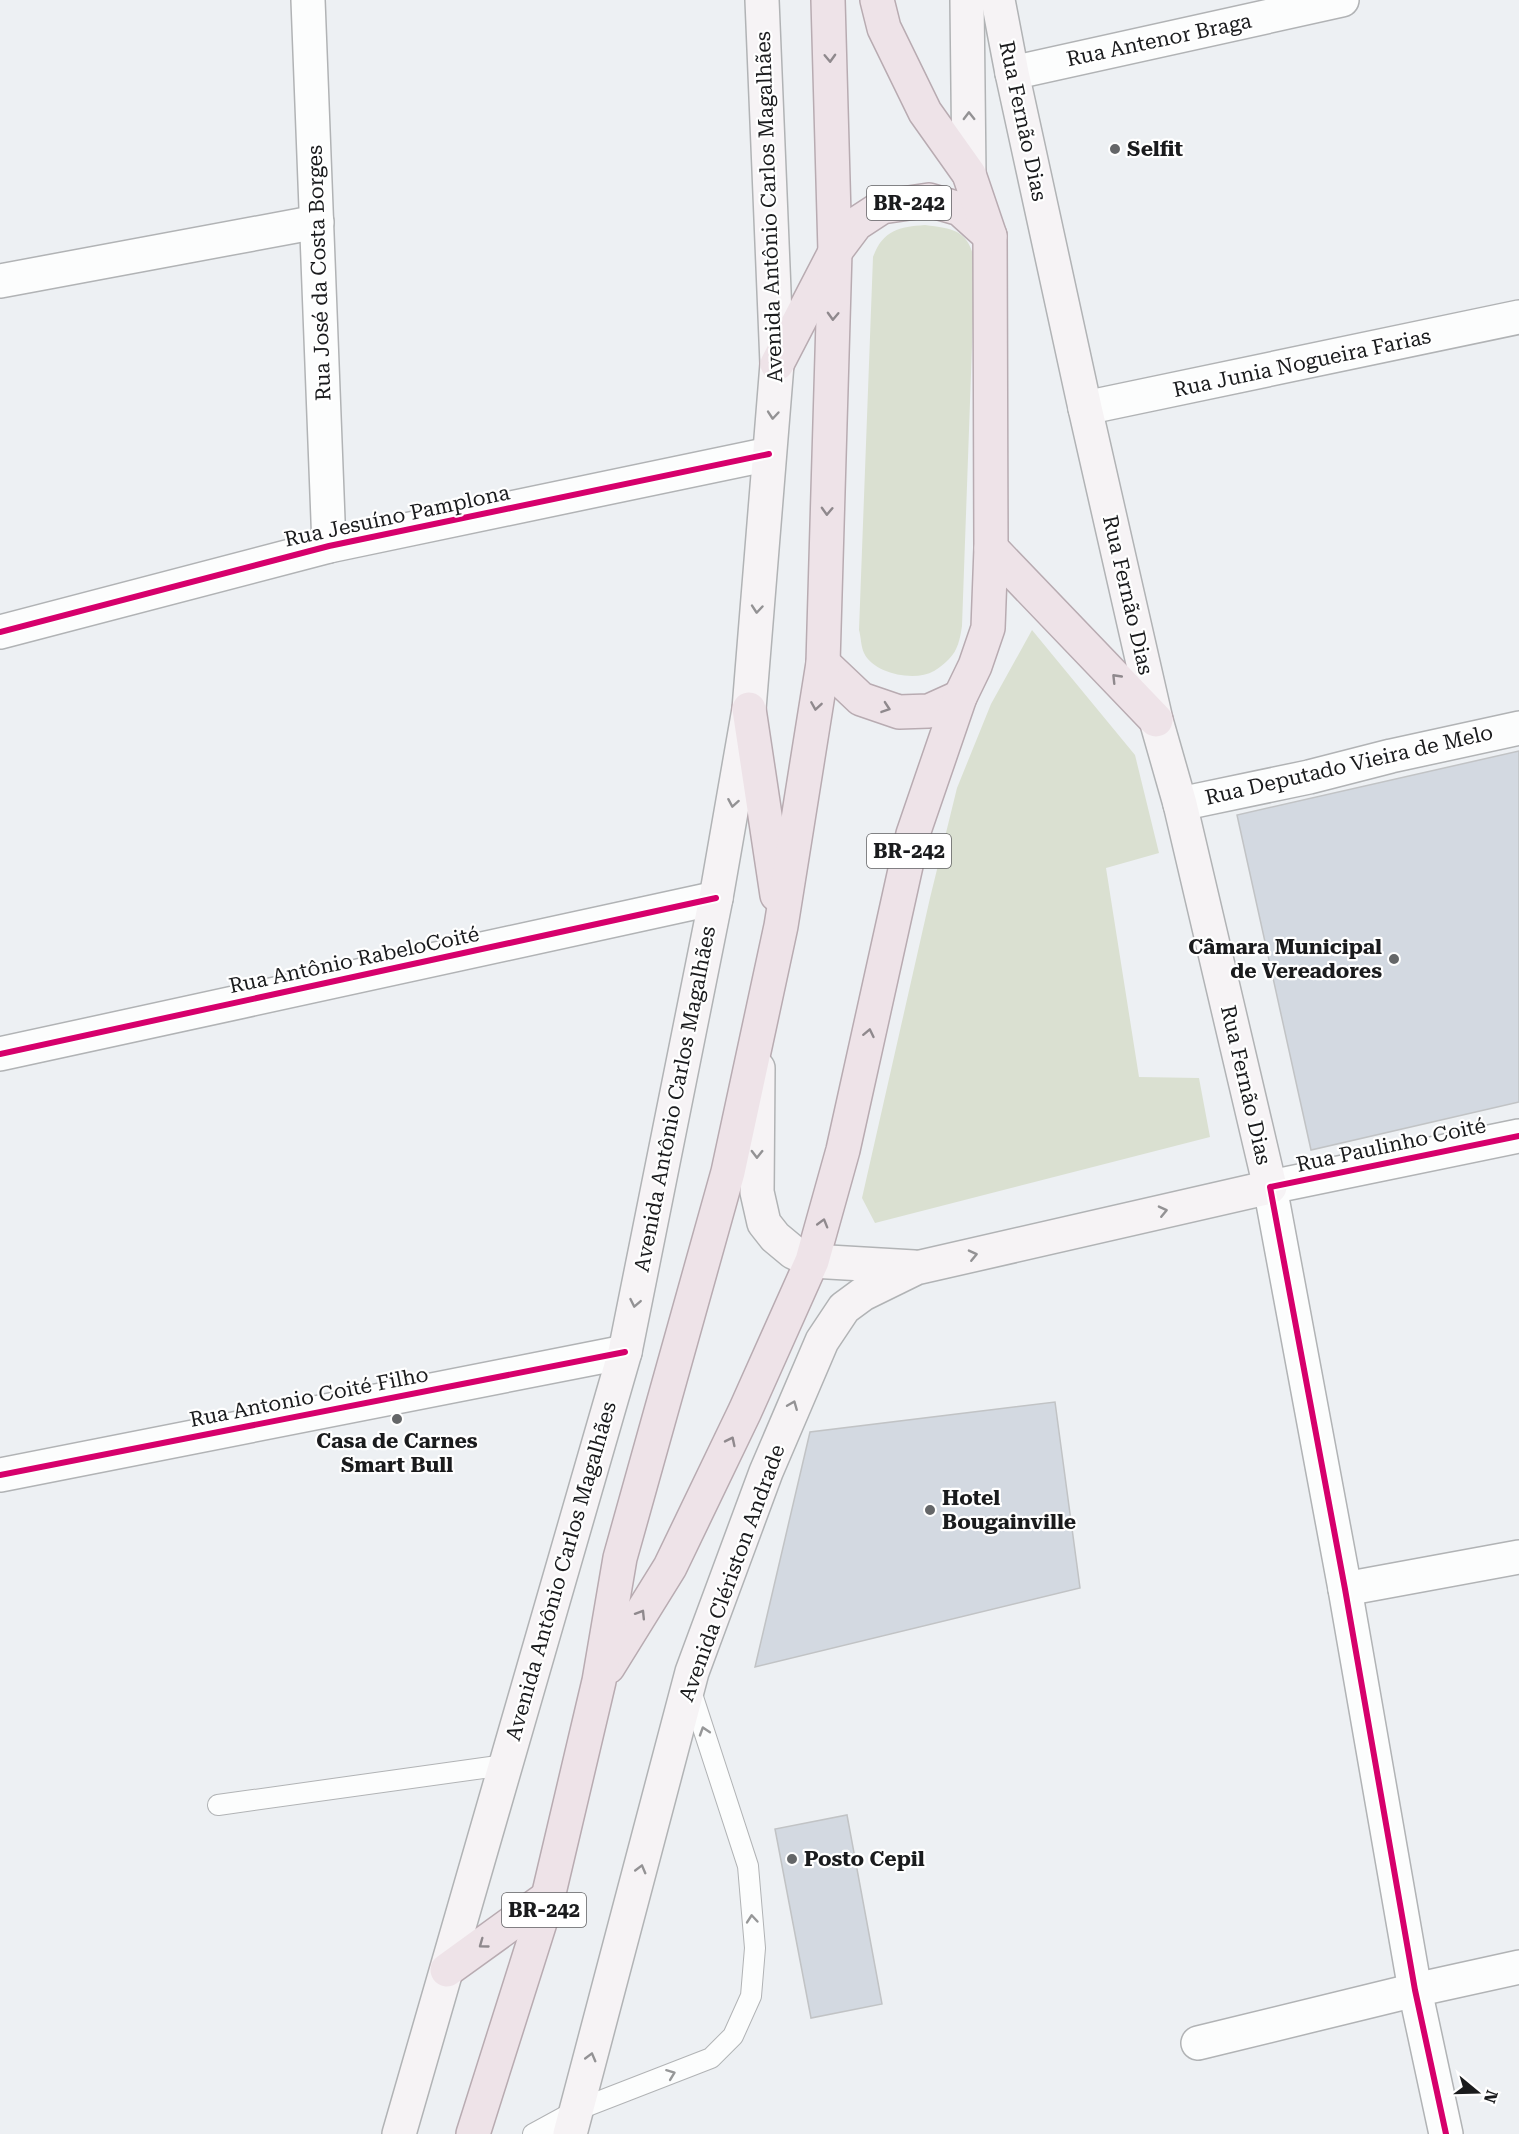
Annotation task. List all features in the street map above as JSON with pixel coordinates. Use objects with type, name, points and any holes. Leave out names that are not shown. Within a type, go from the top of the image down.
[{"type":"highway","name":"BR-242","points":[[473,2134],[548,1897],[599,1681],[620,1558],[728,1172],[782,926],[823,663],[835,252],[828,0]]},
{"type":"highway","name":"BR-242","points":[[599,1681],[670,1567],[745,1411],[812,1261],[843,1150],[913,834],[960,696],[975,666],[988,628],[991,548],[990,236],[969,174],[925,112],[884,28],[877,0]]},
{"type":"highway","name":"BR-242","points":[[835,252],[856,224],[882,207],[929,200],[960,209],[990,236]]},
{"type":"highway","points":[[777,364],[835,252]]},
{"type":"highway","points":[[991,548],[1156,720]]},
{"type":"highway","points":[[823,663],[861,699],[899,712],[929,711],[960,696]]},
{"type":"highway","points":[[749,710],[782,926]]},
{"type":"highway","points":[[447,1970],[548,1897]]},
{"type":"main road","name":"Avenida Antônio Carlos Magalhães","points":[[399,2134],[625,1352],[716,898],[749,710],[777,364],[762,0]]},
{"type":"main road","points":[[967,0],[969,174]]},
{"type":"main road","name":"Rua Fernão Dias","points":[[998,0],[1085,408],[1156,720],[1180,804],[1270,1187]]},
{"type":"main road","points":[[758,1033],[757,1192],[764,1223],[775,1237],[793,1252],[812,1261],[916,1268]]},
{"type":"main road","name":"Rua Paulinho Coité","points":[[916,1268],[1270,1187]]},
{"type":"main road","name":"Avenida Clériston Andrade","points":[[574,2122],[689,1685],[766,1472],[822,1341],[844,1308],[863,1294],[916,1268]]},
{"type":"street","name":"Rua José da Costa Borges","points":[[308,0],[329,546]]},
{"type":"street","name":"Rua Antenor Braga","points":[[1012,73],[1342,0]]},
{"type":"street","points":[[0,281],[317,222]]},
{"type":"street","name":"Rua Junia Nogueira Farias","points":[[1085,408],[1519,317]]},
{"type":"street","name":"Rua Jesuíno Pamplona","points":[[0,632],[329,546],[769,454]]},
{"type":"street","name":"Rua Deputado Vieira de Melo","points":[[1180,804],[1309,777],[1391,756],[1519,728]]},
{"type":"street","name":"Rua Antônio RabeloCoité","points":[[0,1053],[716,898]]},
{"type":"street","name":"Rua Paulinho Coité","points":[[1270,1187],[1519,1136]]},
{"type":"street","points":[[1270,1187],[1345,1589],[1414,1990],[1446,2134]]},
{"type":"street","name":"Rua Antonio Coité Filho","points":[[0,1475],[625,1352]]},
{"type":"street","points":[[1345,1589],[1519,1557]]},
{"type":"street","points":[[1198,2043],[1414,1990],[1519,1967]]},
{"type":"lane","points":[[533,2134],[574,2122],[711,2058],[733,2036],[751,1996],[755,1948],[748,1866],[689,1685]]},
{"type":"lane","points":[[218,1805],[505,1765]]},
{"type":"green space","points":[[925,225],[959,233],[968,243],[975,262],[962,626],[957,648],[946,662],[926,674],[906,676],[886,671],[869,660],[863,651],[859,630],[873,257],[882,241],[893,232],[907,227]]},
{"type":"green space","points":[[1032,630],[1135,755],[1159,853],[1106,868],[1139,1077],[1199,1078],[1210,1137],[875,1223],[862,1198],[957,788],[991,704]]},
{"type":"building","name":"Câmara Municipal de Vereadores","points":[[1519,751],[1519,1102],[1311,1150],[1237,815]]},
{"type":"building","name":"Hotel Bougainville","points":[[1055,1402],[1080,1588],[755,1667],[810,1432]]},
{"type":"building","points":[[847,1815],[882,2004],[811,2018],[775,1829]]},
{"type":"cycle path","points":[[0,632],[329,546],[769,454]]},
{"type":"cycle path","points":[[0,1054],[716,898]]},
{"type":"cycle path","points":[[1446,2134],[1415,1990],[1345,1589],[1270,1187],[1519,1136]]},
{"type":"cycle path","points":[[0,1475],[625,1352]]},
{"type":"place","name":"Selfit","points":[[1115,149]]},
{"type":"place","name":"Câmara Municipal de Vereadores","points":[[1394,959]]},
{"type":"place","name":"Casa de Carnes Smart Bull","points":[[397,1419]]},
{"type":"place","name":"Hotel Bougainville","points":[[930,1510]]},
{"type":"place","name":"Posto Cepil","points":[[792,1859]]}]
